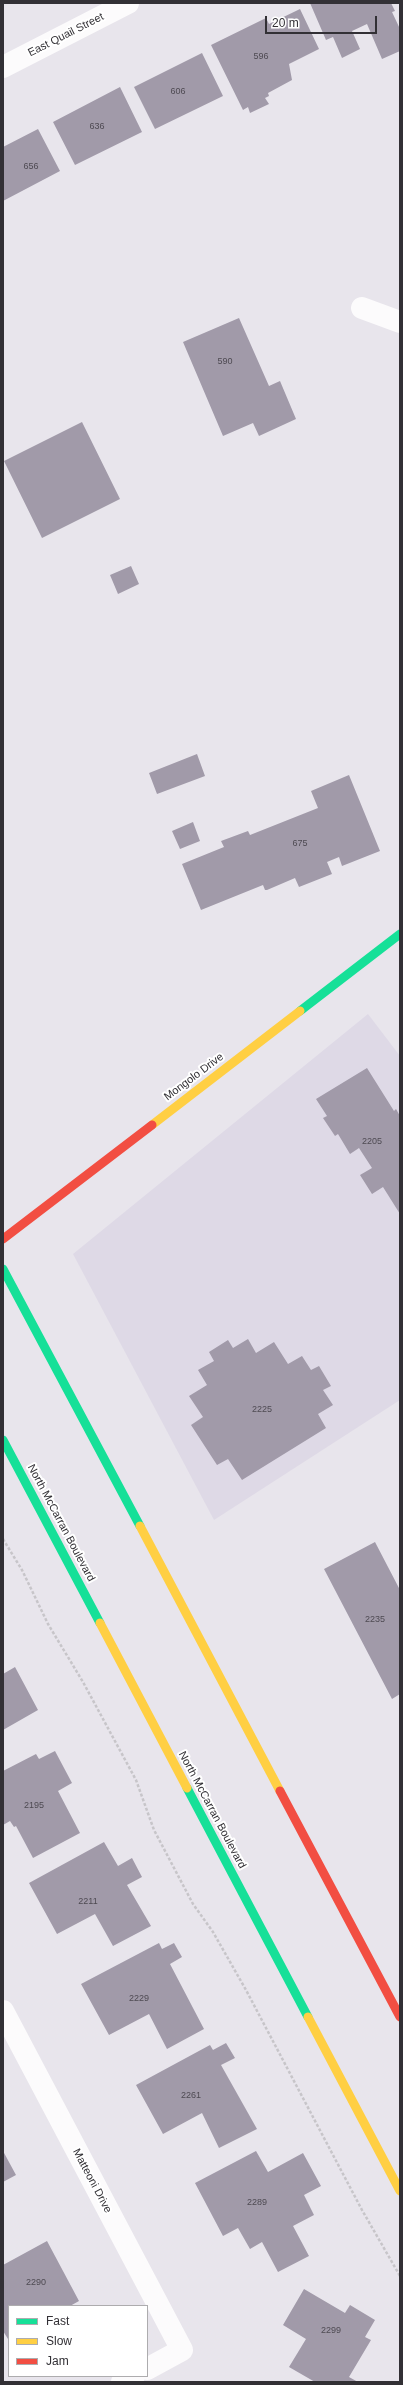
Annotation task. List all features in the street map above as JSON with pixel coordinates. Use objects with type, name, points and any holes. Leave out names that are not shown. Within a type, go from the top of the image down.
[{"type":"main road","name":"Mongolo Drive","points":[[3,1239],[400,934]]},
{"type":"main road","points":[[3,1269],[400,2017]]},
{"type":"main road","name":"North McCarran Boulevard","points":[[3,1440],[400,2191]]},
{"type":"street","name":"East Quail Street","points":[[3,67],[128,3]]},
{"type":"street","points":[[362,308],[400,322]]},
{"type":"street","name":"Matteoni Drive","points":[[3,2011],[182,2350],[148,2368]]},
{"type":"street","points":[[122,2382],[132,2377]]},
{"type":"path","points":[[3,1539],[22,1570],[48,1624],[83,1682],[136,1780],[154,1830],[194,1904],[213,1932],[239,1977],[362,2210],[400,2276]]},
{"type":"shaded area","points":[[368,1014],[400,1056],[400,1400],[214,1520],[73,1254]]},
{"type":"building","points":[[310,3],[391,3],[395,11],[392,12],[400,29],[400,51],[382,59],[367,24],[352,31],[360,49],[342,58],[333,37],[326,40]]},
{"type":"building","points":[[300,9],[319,49],[289,64],[292,80],[268,93],[269,96],[265,98],[269,104],[250,113],[248,107],[243,110],[211,45],[266,18],[269,24]]},
{"type":"building","points":[[202,53],[223,96],[155,129],[134,87]]},
{"type":"building","points":[[120,87],[142,132],[75,165],[53,122]]},
{"type":"building","points":[[38,129],[60,171],[3,201],[3,147]]},
{"type":"building","points":[[239,318],[269,386],[280,381],[296,419],[259,436],[253,423],[223,436],[183,342]]},
{"type":"building","points":[[82,422],[120,499],[42,538],[4,461]]},
{"type":"building","points":[[131,566],[139,584],[118,594],[110,575]]},
{"type":"building","points":[[197,754],[205,776],[157,794],[149,773]]},
{"type":"building","points":[[349,775],[380,851],[342,866],[339,857],[327,862],[332,874],[299,887],[295,878],[267,890],[265,890],[263,885],[201,910],[182,864],[224,847],[221,841],[248,831],[250,835],[318,808],[311,791]]},
{"type":"building","points":[[193,822],[200,841],[180,849],[172,831]]},
{"type":"building","points":[[367,1068],[394,1111],[396,1109],[400,1116],[400,1214],[383,1187],[372,1194],[360,1175],[372,1168],[359,1148],[350,1154],[338,1134],[335,1136],[323,1118],[327,1116],[316,1099]]},
{"type":"building","points":[[248,1339],[256,1353],[274,1342],[288,1364],[302,1356],[311,1370],[319,1366],[331,1386],[323,1390],[333,1405],[318,1414],[326,1428],[242,1480],[228,1459],[217,1465],[191,1425],[203,1417],[189,1396],[207,1385],[198,1370],[214,1361],[209,1352],[228,1340],[233,1348]]},
{"type":"building","points":[[375,1542],[400,1590],[400,1694],[392,1699],[324,1569]]},
{"type":"building","points":[[15,1667],[38,1710],[3,1730],[3,1674]]},
{"type":"building","points":[[55,1751],[72,1783],[58,1791],[80,1833],[33,1858],[16,1826],[14,1827],[10,1821],[3,1825],[3,1771],[36,1754],[39,1759]]},
{"type":"building","points":[[104,1842],[118,1866],[132,1858],[142,1877],[127,1885],[151,1926],[113,1946],[95,1914],[57,1934],[29,1883]]},
{"type":"building","points":[[159,1943],[162,1949],[174,1943],[182,1957],[170,1964],[204,2029],[167,2049],[149,2014],[109,2035],[81,1984]]},
{"type":"building","points":[[226,2043],[235,2058],[221,2065],[257,2129],[219,2148],[202,2113],[163,2134],[136,2085],[210,2045],[213,2050]]},
{"type":"building","points":[[3,2151],[16,2175],[3,2182]]},
{"type":"building","points":[[256,2151],[268,2172],[303,2153],[321,2186],[304,2195],[314,2215],[293,2226],[309,2256],[278,2272],[262,2242],[250,2249],[238,2228],[223,2236],[195,2183]]},
{"type":"building","points":[[47,2241],[79,2301],[72,2305],[8,2305],[8,2339],[3,2331],[3,2265]]},
{"type":"building","points":[[304,2289],[345,2313],[350,2305],[375,2320],[365,2337],[371,2340],[349,2377],[358,2382],[315,2382],[289,2367],[306,2339],[283,2325]]},
{"type":"traffic: fast","points":[[300,1011],[400,934]]},
{"type":"traffic: fast","points":[[3,1269],[140,1526]]},
{"type":"traffic: fast","points":[[3,1440],[100,1623]]},
{"type":"traffic: fast","points":[[187,1788],[308,2017]]},
{"type":"traffic: slow","points":[[152,1125],[300,1011]]},
{"type":"traffic: slow","points":[[140,1526],[280,1791]]},
{"type":"traffic: slow","points":[[100,1623],[187,1788]]},
{"type":"traffic: slow","points":[[308,2017],[400,2191]]},
{"type":"traffic: jam","points":[[3,1239],[152,1125]]},
{"type":"traffic: jam","points":[[280,1791],[400,2017]]}]
